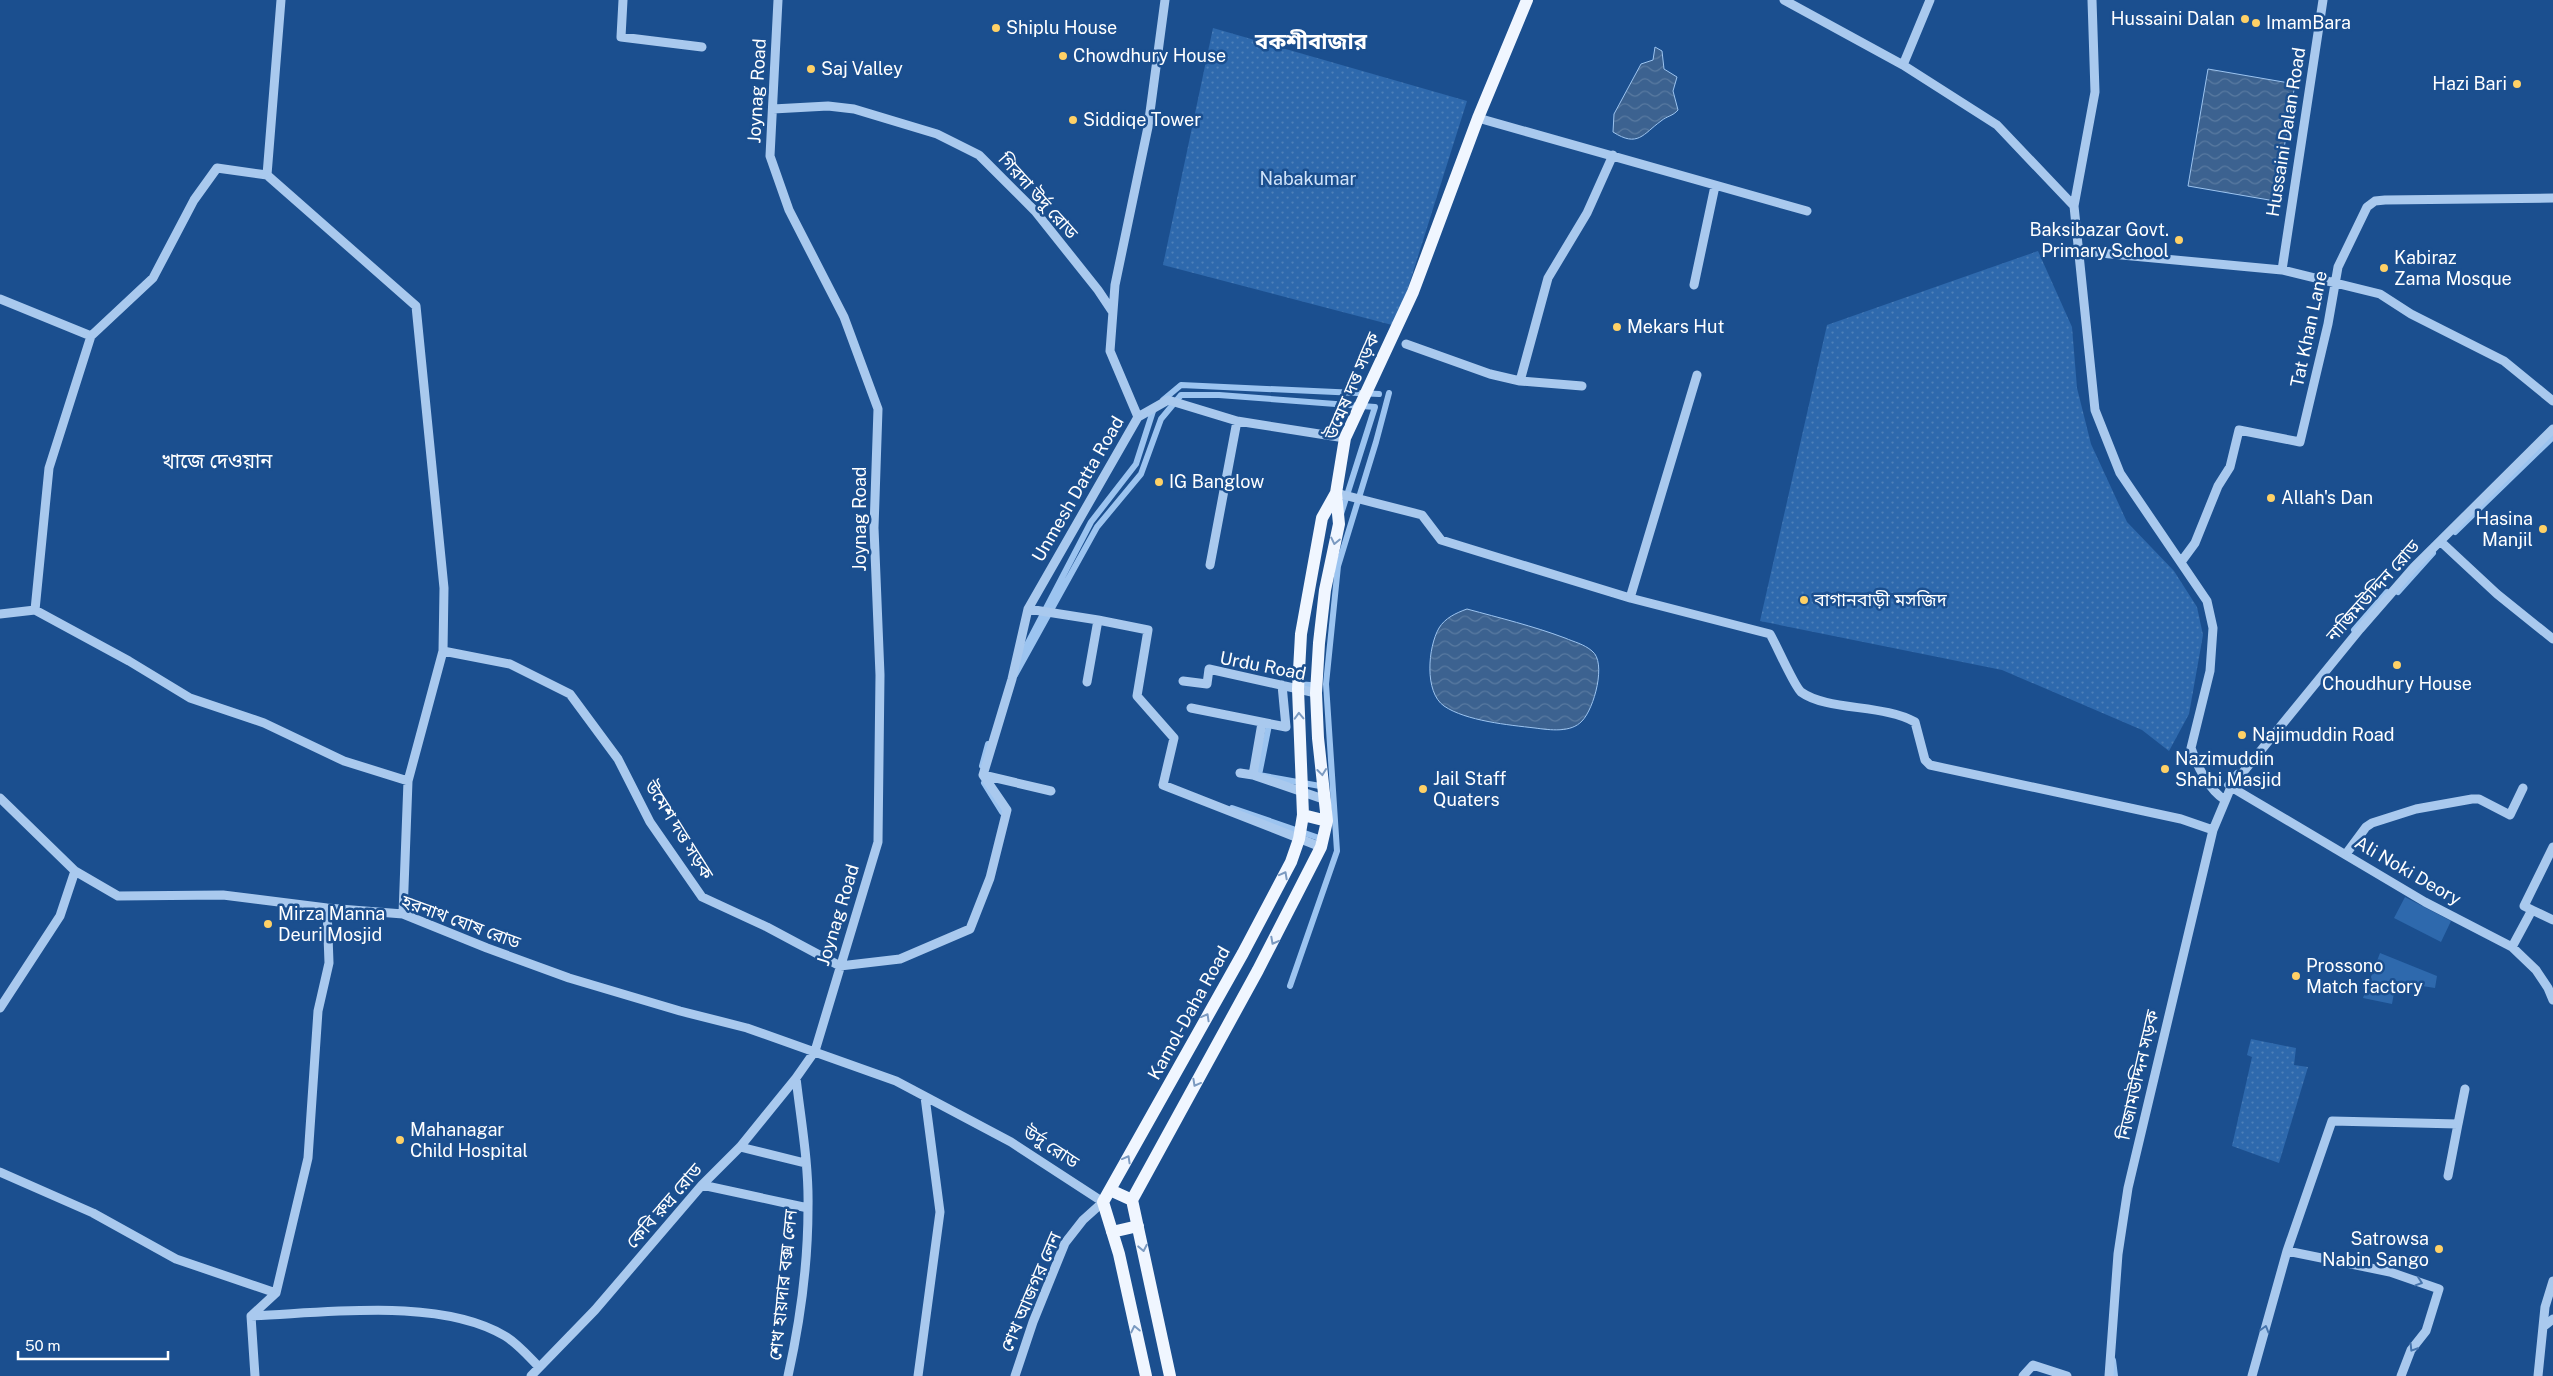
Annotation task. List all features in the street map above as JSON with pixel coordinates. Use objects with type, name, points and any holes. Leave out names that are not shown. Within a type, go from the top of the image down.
[{"type":"main road","name":"উন্মেষ দত্ত সড়ক","points":[[1132,1200],[1313,867],[1321,848],[1327,821],[1318,738],[1316,693],[1325,590],[1339,524],[1336,493],[1345,438],[1413,292],[1478,118],[1527,0]]},
{"type":"main road","name":"Kamol-Daha Road","points":[[1103,1202],[1291,862],[1299,839],[1303,815],[1298,689],[1301,643],[1312,567],[1322,518],[1336,493]]},
{"type":"main road","points":[[1301,643],[1319,643]]},
{"type":"main road","points":[[1303,815],[1327,821]]},
{"type":"main road","points":[[1110,1190],[1132,1200],[1170,1376]]},
{"type":"main road","points":[[1103,1202],[1112,1232],[1146,1376]]},
{"type":"main road","points":[[1112,1232],[1138,1226]]},
{"type":"street","points":[[267,175],[281,0]]},
{"type":"street","points":[[623,0],[621,37],[702,47]]},
{"type":"street","name":"Joynag Road","points":[[778,0],[770,156],[789,210],[844,317],[878,409],[874,528],[880,675],[878,842],[815,1051]]},
{"type":"street","points":[[1138,416],[1110,351],[1112,312],[1115,285],[1148,127],[1165,0]]},
{"type":"street","points":[[1784,0],[1903,65],[1997,125],[2074,206]]},
{"type":"street","points":[[1903,65],[1930,0]]},
{"type":"street","points":[[2092,0],[2095,92],[2074,206],[2095,410],[2120,473],[2207,601],[2213,628],[2210,671],[2191,748],[2194,758],[2216,794],[2225,800]]},
{"type":"street","name":"Hussaini Dalan Road","points":[[2282,270],[2323,0]]},
{"type":"street","name":"গিরদা উর্দু রোড","points":[[773,109],[828,106],[854,109],[937,134],[979,155],[1035,211],[1098,290],[1112,312]]},
{"type":"street","points":[[1478,118],[1807,211]]},
{"type":"street","points":[[1520,381],[1548,278],[1587,214],[1613,155]]},
{"type":"street","points":[[35,610],[50,468],[91,336],[153,278],[194,200],[217,168],[267,175],[416,306],[444,588],[443,651],[408,781],[403,914]]},
{"type":"street","points":[[1694,285],[1715,186]]},
{"type":"street","name":"Tat Khan Lane","points":[[2181,562],[2195,543],[2218,486],[2230,467],[2239,430],[2300,442],[2328,324],[2338,268],[2367,207],[2375,201],[2553,198]]},
{"type":"street","points":[[2078,251],[2282,270],[2380,294],[2411,314],[2504,361],[2553,401]]},
{"type":"street","points":[[0,299],[91,336]]},
{"type":"street","points":[[1406,344],[1490,374],[1520,381],[1582,386]]},
{"type":"street","points":[[1630,598],[1697,375]]},
{"type":"street","name":"Unmesh Datta Road","points":[[1028,609],[1138,416],[1168,400],[1237,421],[1345,438]]},
{"type":"street","points":[[1210,565],[1237,421]]},
{"type":"street","name":"নাজিমউদ্দিন রোড","points":[[2230,787],[2360,629],[2414,567],[2553,429]]},
{"type":"street","points":[[1336,493],[1422,515],[1440,540],[1630,598],[1770,634],[1800,691],[1819,700],[1902,715],[1915,722],[1925,760],[1930,765],[2180,819],[2213,830]]},
{"type":"street","points":[[2440,541],[2512,607],[2553,639]]},
{"type":"street","points":[[983,775],[1012,679],[1028,609],[1148,630],[1137,696],[1174,738],[1163,785],[1321,848]]},
{"type":"street","points":[[0,614],[35,610],[129,660],[190,698],[264,723],[344,761],[408,781]]},
{"type":"street","points":[[1087,682],[1098,620]]},
{"type":"street","name":"উমেশ দত্ত সড়ক","points":[[443,651],[510,664],[570,694],[618,759],[650,822],[702,898],[767,927],[840,966]]},
{"type":"street","name":"Urdu Road","points":[[1183,681],[1207,684],[1210,669],[1316,693]]},
{"type":"street","points":[[1191,708],[1286,727],[1282,685]]},
{"type":"street","points":[[1253,775],[1262,723]]},
{"type":"street","points":[[1240,773],[1253,775],[1326,800]]},
{"type":"street","points":[[840,966],[900,959],[970,929],[990,878],[1007,810],[983,775]]},
{"type":"street","points":[[983,775],[1051,791]]},
{"type":"street","name":"নিজামউদ্দিন সড়ক","points":[[2109,1376],[2118,1254],[2128,1188],[2213,830],[2230,787]]},
{"type":"street","name":"Ali Noki Deory","points":[[2230,787],[2425,902],[2512,947],[2536,970],[2548,988],[2553,1000]]},
{"type":"street","points":[[2346,854],[2366,827],[2386,817],[2472,799],[2479,800],[2510,815],[2523,788]]},
{"type":"street","name":"হরনাথ ঘোষ রোড","points":[[0,798],[75,871],[118,896],[223,895],[327,908],[403,914],[486,948],[569,978],[680,1011],[747,1028],[815,1051]]},
{"type":"street","points":[[2553,847],[2524,906],[2553,920]]},
{"type":"street","points":[[0,1008],[60,916],[75,871]]},
{"type":"street","points":[[251,1316],[276,1293],[308,1158],[318,1011],[329,963],[327,908]]},
{"type":"street","points":[[2512,947],[2532,910]]},
{"type":"street","name":"কেবি রুদ্র রোড","points":[[531,1376],[595,1310],[702,1185],[740,1147],[796,1078],[815,1051]]},
{"type":"street","name":"উর্দু রোড","points":[[815,1051],[896,1081],[925,1096],[1011,1142],[1103,1202]]},
{"type":"street","name":"শেখ হায়দার বক্স লেন","points":[[788,1376],[795,1346],[804,1272],[808,1208],[796,1078]]},
{"type":"street","points":[[2448,1176],[2465,1089]]},
{"type":"street","points":[[918,1376],[940,1212],[925,1096]]},
{"type":"street","points":[[2252,1376],[2287,1250],[2332,1121],[2458,1124]]},
{"type":"street","points":[[740,1147],[805,1163]]},
{"type":"street","points":[[0,1172],[93,1213],[176,1259],[276,1293]]},
{"type":"street","points":[[702,1185],[808,1208]]},
{"type":"street","name":"শেখ আজগর লেন","points":[[1015,1376],[1033,1322],[1065,1243],[1082,1220],[1103,1202]]},
{"type":"street","points":[[2287,1250],[2390,1272],[2439,1289],[2426,1331],[2411,1350],[2401,1376]]},
{"type":"street","points":[[2538,1376],[2545,1307],[2553,1281]]},
{"type":"street","points":[[251,1316],[392,1310],[463,1318],[506,1337],[540,1367]]},
{"type":"street","points":[[251,1316],[256,1376]]},
{"type":"street","points":[[2543,1327],[2553,1318]]},
{"type":"street","points":[[2023,1376],[2033,1364],[2067,1376]]},
{"type":"green space","name":"Nabakumar","points":[[1213,28],[1467,101],[1396,326],[1163,265]]},
{"type":"green space","points":[[2038,251],[2072,327],[2077,388],[2091,444],[2127,522],[2174,571],[2197,607],[2203,635],[2189,714],[2169,751],[2142,730],[2002,670],[1760,621],[1827,325]]},
{"type":"green space","points":[[2405,897],[2451,921],[2441,942],[2394,918]]},
{"type":"green space","points":[[2380,953],[2437,976],[2435,988],[2396,982],[2392,1004],[2363,998]]},
{"type":"green space","points":[[2251,1039],[2296,1048],[2294,1065],[2308,1067],[2279,1163],[2232,1146],[2252,1057],[2247,1055]]},
{"type":"water","points":[[1655,47],[1662,51],[1664,69],[1677,77],[1673,91],[1678,110],[1640,137],[1629,139],[1622,137],[1613,132],[1614,114],[1641,64],[1653,60]]},
{"type":"water","points":[[2208,69],[2295,84],[2275,201],[2188,186]]},
{"type":"water","points":[[1467,609],[1553,634],[1582,645],[1592,651],[1596,657],[1599,675],[1591,707],[1582,721],[1566,729],[1541,729],[1476,719],[1444,706],[1433,691],[1430,669],[1432,646],[1435,636],[1444,621]]},
{"type":"waterway","points":[[1163,400],[1181,385],[1379,394]]},
{"type":"waterway","points":[[1290,986],[1337,851],[1326,684],[1338,566],[1389,393]]},
{"type":"waterway","points":[[1015,675],[1097,527],[1141,474],[1161,419],[1181,395],[1219,395],[1375,407],[1341,514]]},
{"type":"waterway","points":[[1018,662],[1091,522],[1136,464],[1154,408]]},
{"type":"waterway","points":[[2455,532],[2553,437]]},
{"type":"waterway","points":[[2398,592],[2433,553]]},
{"type":"waterway","points":[[2354,630],[2387,592]]},
{"type":"waterway","points":[[1297,684],[1310,685]]},
{"type":"waterway","points":[[1269,725],[1259,775],[1320,786]]},
{"type":"waterway","points":[[982,766],[988,744]]},
{"type":"waterway","points":[[2227,785],[2237,773]]},
{"type":"waterway","points":[[984,783],[1002,812]]},
{"type":"waterway","points":[[1232,808],[1322,839]]},
{"type":"waterway","points":[[2113,1360],[2115,1376]]},
{"type":"place","name":"Hussaini Dalan","points":[[2245,19]]},
{"type":"place","name":"ImamBara","points":[[2256,23]]},
{"type":"place","name":"Shiplu House","points":[[996,28]]},
{"type":"place","name":"Chowdhury House","points":[[1063,56]]},
{"type":"place","name":"Saj Valley","points":[[811,69]]},
{"type":"place","name":"Hazi Bari","points":[[2517,84]]},
{"type":"place","name":"Siddiqe Tower","points":[[1073,120]]},
{"type":"place","name":"Baksibazar Govt. Primary School","points":[[2179,240]]},
{"type":"place","name":"Kabiraz Zama Mosque","points":[[2384,268]]},
{"type":"place","name":"Mekars Hut","points":[[1617,327]]},
{"type":"place","name":"IG Banglow","points":[[1159,482]]},
{"type":"place","name":"Allah's Dan","points":[[2271,498]]},
{"type":"place","name":"Hasina Manjil","points":[[2543,529]]},
{"type":"place","name":"বাগানবাড়ী মসজিদ","points":[[1804,600]]},
{"type":"place","name":"Choudhury House","points":[[2397,665]]},
{"type":"place","name":"Najimuddin Road","points":[[2242,735]]},
{"type":"place","name":"Nazimuddin Shahi Masjid","points":[[2165,769]]},
{"type":"place","name":"Jail Staff Quaters","points":[[1423,789]]},
{"type":"place","name":"Mirza Manna Deuri Mosjid","points":[[268,924]]},
{"type":"place","name":"Prossono Match factory","points":[[2296,976]]},
{"type":"place","name":"Mahanagar Child Hospital","points":[[400,1140]]},
{"type":"place","name":"Satrowsa Nabin Sango","points":[[2439,1249]]},
{"type":"district","name":"বকশীবাজার","points":[[1311,41]]},
{"type":"district","name":"খাজে দেওয়ান","points":[[217,461]]}]
